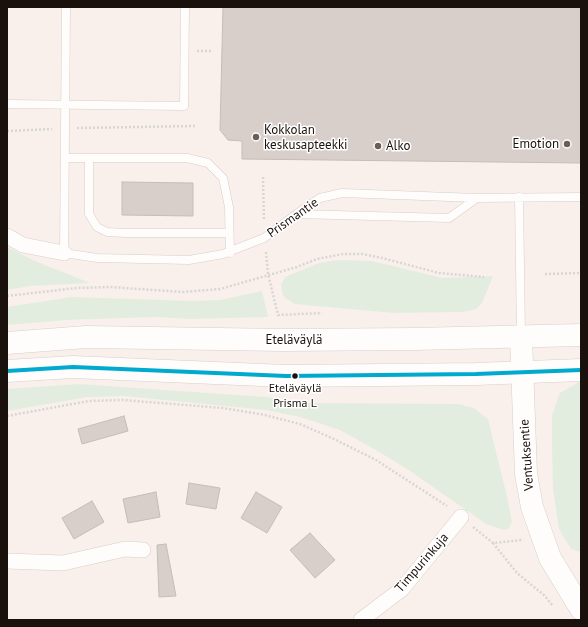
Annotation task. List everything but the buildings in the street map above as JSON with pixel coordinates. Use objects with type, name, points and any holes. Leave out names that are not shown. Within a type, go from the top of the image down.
[{"type":"main road","name":"Eteläväylä","points":[[7,343],[42,339],[100,336],[283,340],[581,335]]},
{"type":"main road","name":"Ventuksentie","points":[[521,337],[526,474],[532,508],[550,558],[581,609]]},
{"type":"main road","points":[[7,371],[73,367],[286,376],[581,370]]},
{"type":"street","name":"Prismantie","points":[[7,236],[23,244],[64,253]]},
{"type":"street","name":"Timpurinkuja","points":[[361,620],[402,589],[461,517]]},
{"type":"street","points":[[7,561],[63,564],[125,549],[143,550]]},
{"type":"lane","points":[[64,253],[66,7]]},
{"type":"lane","points":[[7,104],[184,106],[185,7]]},
{"type":"lane","points":[[65,158],[187,158],[208,163],[223,178],[229,207],[230,252]]},
{"type":"lane","points":[[89,158],[89,214],[96,227],[107,232],[125,233],[229,233]]},
{"type":"lane","name":"Prismantie","points":[[64,253],[98,258],[189,260],[230,252],[264,238],[320,198],[342,193],[477,198],[581,197]]},
{"type":"lane","points":[[297,214],[449,218],[477,198]]},
{"type":"lane","points":[[519,198],[521,337]]},
{"type":"path","points":[[7,131],[65,128],[195,126]]},
{"type":"path","points":[[7,296],[68,289],[110,287],[190,292],[220,289],[268,274],[297,267],[317,259],[343,254],[363,254],[439,273],[484,276]]},
{"type":"path","points":[[545,274],[581,273]]},
{"type":"path","points":[[268,274],[278,315],[322,313]]},
{"type":"path","points":[[7,416],[89,401],[123,400],[222,408],[265,415],[300,424],[376,460],[409,480],[461,517],[494,543],[517,573],[545,596],[555,608]]},
{"type":"path","points":[[494,543],[542,538]]},
{"type":"green space","points":[[7,247],[35,261],[90,283],[30,286],[7,290]]},
{"type":"green space","points":[[339,260],[372,261],[443,278],[493,276],[482,303],[476,309],[464,312],[393,313],[294,304],[283,296],[281,285],[285,277],[319,263]]},
{"type":"green space","points":[[262,291],[268,317],[191,319],[155,317],[66,320],[7,325],[7,307],[72,297],[193,301],[220,300]]},
{"type":"green space","points":[[581,381],[581,552],[571,549],[559,529],[553,489],[552,415],[560,393]]},
{"type":"green space","points":[[78,384],[267,397],[300,403],[458,404],[474,408],[488,419],[512,522],[508,529],[503,530],[486,524],[410,471],[381,453],[340,430],[300,417],[266,410],[124,396],[88,397],[7,411],[7,389]]},
{"type":"transit line","points":[[7,371],[73,367],[286,376],[476,374],[581,370]]},
{"type":"place","name":"Kokkolan keskusapteekki","points":[[256,137]]},
{"type":"place","name":"Emotion","points":[[567,144]]},
{"type":"place","name":"Alko","points":[[378,146]]},
{"type":"place","name":"Eteläväylä Prisma L","points":[[295,376]]}]
